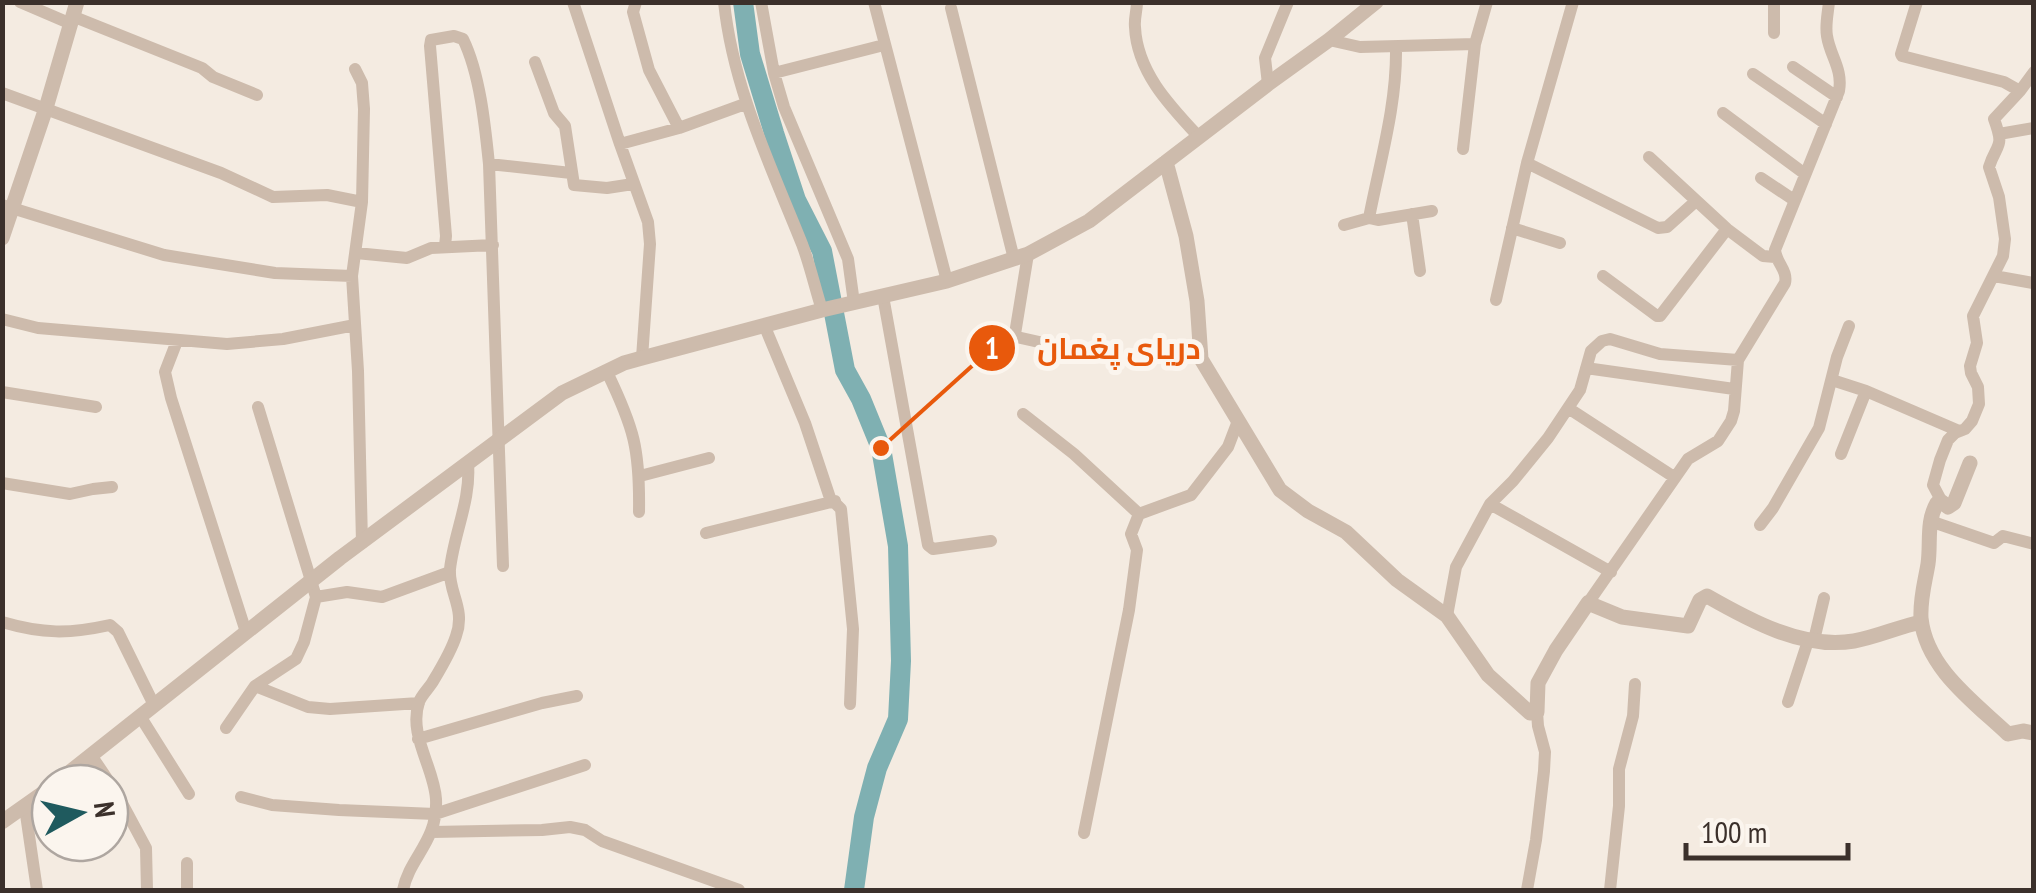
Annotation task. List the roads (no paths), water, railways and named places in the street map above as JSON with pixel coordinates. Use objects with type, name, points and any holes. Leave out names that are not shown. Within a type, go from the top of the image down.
[{"type":"street","points":[[20,2],[73,14],[257,95]]},
{"type":"street","points":[[574,2],[648,222],[642,358]]},
{"type":"street","points":[[636,2],[633,12],[649,70],[679,128]]},
{"type":"street","points":[[724,2],[727,33],[745,104],[803,246],[823,310]]},
{"type":"street","points":[[761,2],[784,107],[848,259],[850,304]]},
{"type":"street","points":[[874,2],[947,281]]},
{"type":"street","points":[[1138,2],[1135,27],[1143,65],[1169,105],[1200,137]]},
{"type":"street","points":[[1268,84],[1266,58],[1288,2]]},
{"type":"street","points":[[80,763],[246,632],[314,589],[362,543],[562,394],[642,358],[947,281],[1020,257],[1089,221],[1376,2]]},
{"type":"street","points":[[1462,149],[1475,44],[1487,2]]},
{"type":"street","points":[[1496,300],[1527,164],[1573,2]]},
{"type":"street","points":[[1774,2],[1774,32]]},
{"type":"street","points":[[1527,890],[1544,771],[1538,682],[1674,477],[1688,459],[1718,441],[1734,411],[1738,360],[1785,284],[1776,243],[1841,80],[1826,31],[1829,3],[1818,2]]},
{"type":"street","points":[[1917,2],[1902,56],[2004,82],[2020,91]]},
{"type":"street","points":[[951,8],[1020,257],[1017,337],[1076,350]]},
{"type":"street","points":[[2,238],[7,206],[46,108],[73,14]]},
{"type":"street","points":[[445,246],[431,40],[454,36],[463,39],[469,52],[489,164],[503,566]]},
{"type":"street","points":[[1329,40],[1360,47],[1475,44]]},
{"type":"street","points":[[774,73],[884,45]]},
{"type":"street","points":[[1369,218],[1393,110],[1396,47]]},
{"type":"street","points":[[534,62],[554,113],[565,126],[574,184],[607,188],[633,184]]},
{"type":"street","points":[[1793,67],[1837,97]]},
{"type":"street","points":[[355,69],[362,83],[364,109],[362,202],[352,276],[362,543]]},
{"type":"street","points":[[1970,463],[1954,503],[1948,506],[1942,502],[1934,479],[1948,440],[1966,429],[1979,404],[1978,386],[1970,366],[1976,343],[1974,316],[2003,256],[2005,238],[1999,197],[1989,168],[2000,147],[1994,120],[2034,72]]},
{"type":"street","points":[[1753,74],[1826,124]]},
{"type":"street","points":[[2,93],[221,173],[273,196],[326,195],[362,202]]},
{"type":"street","points":[[620,144],[745,104]]},
{"type":"street","points":[[1722,114],[1805,174]]},
{"type":"street","points":[[1999,134],[2034,128]]},
{"type":"street","points":[[1649,157],[1727,230],[1763,256],[1776,256]]},
{"type":"street","points":[[1166,162],[1186,236],[1200,358],[1280,490],[1346,532],[1397,580],[1447,616],[1495,683],[1530,713],[1538,712]]},
{"type":"street","points":[[489,164],[571,173]]},
{"type":"street","points":[[1527,164],[1658,228],[1667,227],[1696,201]]},
{"type":"street","points":[[1761,178],[1794,200]]},
{"type":"street","points":[[7,206],[164,255],[275,273],[352,276]]},
{"type":"street","points":[[1344,225],[1432,211]]},
{"type":"street","points":[[1412,214],[1420,271]]},
{"type":"street","points":[[1512,228],[1560,243]]},
{"type":"street","points":[[1603,276],[1660,316],[1727,230]]},
{"type":"street","points":[[356,253],[407,258],[431,248],[492,244]]},
{"type":"street","points":[[1994,276],[2033,286]]},
{"type":"street","points":[[883,296],[928,545],[934,549],[991,542]]},
{"type":"street","points":[[2,320],[38,328],[254,343],[355,325]]},
{"type":"street","points":[[1760,525],[1820,428],[1849,326]]},
{"type":"street","points":[[765,327],[830,498],[842,516],[853,630],[850,704]]},
{"type":"street","points":[[1447,616],[1456,567],[1490,504],[1548,438],[1580,390],[1591,351],[1610,339],[1660,354],[1738,360]]},
{"type":"street","points":[[176,340],[166,372],[171,398],[246,632]]},
{"type":"street","points":[[1586,368],[1734,390]]},
{"type":"street","points":[[607,372],[634,433],[640,476],[639,512]]},
{"type":"street","points":[[1832,380],[1959,432]]},
{"type":"street","points":[[2,392],[96,407]]},
{"type":"street","points":[[1841,454],[1866,392]]},
{"type":"street","points":[[226,728],[255,686],[296,659],[304,642],[314,589],[258,407]]},
{"type":"street","points":[[1568,408],[1674,477]]},
{"type":"street","points":[[1023,414],[1074,454],[1139,514]]},
{"type":"street","points":[[1084,833],[1132,595],[1137,550],[1131,534],[1139,514],[1192,495],[1228,447],[1238,421]]},
{"type":"street","points":[[640,476],[709,458]]},
{"type":"street","points":[[403,890],[406,876],[432,832],[435,814],[432,777],[418,739],[419,703],[442,668],[458,633],[460,611],[450,572],[470,485],[468,464]]},
{"type":"street","points":[[2,483],[70,494],[112,488]]},
{"type":"street","points":[[706,533],[835,501]]},
{"type":"street","points":[[1942,502],[1937,503],[1930,521],[1922,622],[1950,680],[2008,734],[2034,733]]},
{"type":"street","points":[[1490,504],[1612,572]]},
{"type":"street","points":[[1930,521],[1994,542],[2003,536],[2034,544]]},
{"type":"street","points":[[314,589],[382,597],[450,572]]},
{"type":"street","points":[[1588,602],[1622,617],[1688,626],[1700,600],[1707,596],[1780,633],[1811,641],[1851,642],[1922,622]]},
{"type":"street","points":[[1788,702],[1824,598]]},
{"type":"street","points":[[2,622],[32,631],[62,633],[110,625],[118,632],[154,705]]},
{"type":"street","points":[[1610,890],[1619,769],[1633,716],[1635,684]]},
{"type":"street","points":[[255,686],[308,707],[419,703]]},
{"type":"street","points":[[418,739],[577,696]]},
{"type":"street","points":[[140,716],[189,794]]},
{"type":"street","points":[[90,755],[116,792],[146,848],[147,890]]},
{"type":"street","points":[[241,797],[272,805],[435,814],[585,765]]},
{"type":"street","points":[[2,822],[30,804]]},
{"type":"street","points":[[25,808],[37,890]]},
{"type":"street","points":[[432,832],[570,827],[586,830],[602,841],[739,890]]},
{"type":"street","points":[[186,890],[187,863]]},
{"type":"waterway","points":[[743,2],[750,54],[774,133],[796,200],[822,251],[845,370],[881,448],[898,546],[898,719],[877,768],[864,817],[854,890]]},
{"type":"place","name":"دریای پغمان","points":[[881,448]]}]
